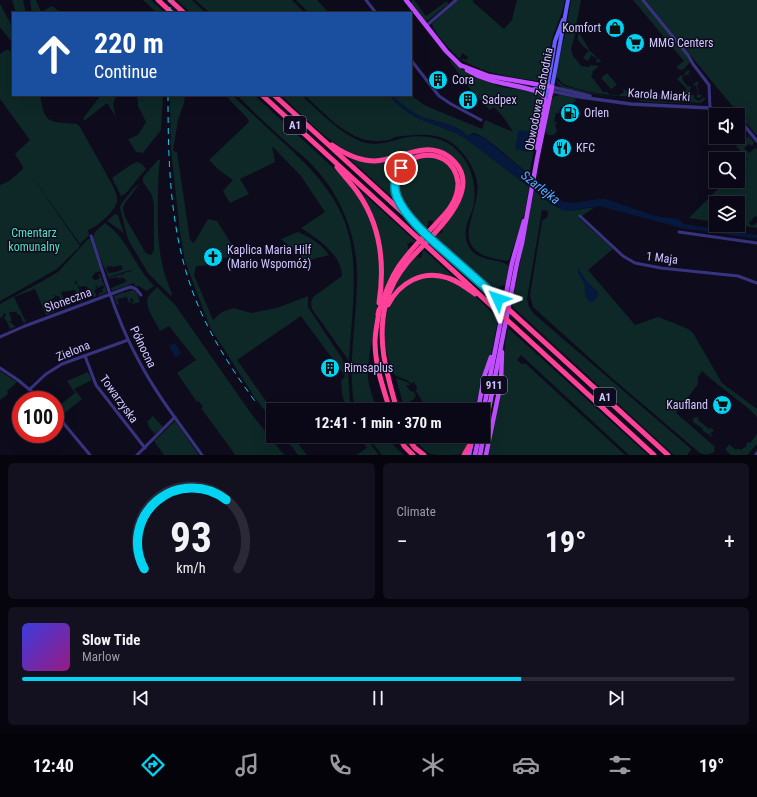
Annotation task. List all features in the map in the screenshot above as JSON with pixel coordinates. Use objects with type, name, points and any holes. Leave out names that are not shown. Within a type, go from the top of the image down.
[{"type":"highway","points":[[158,0],[171,12]]},
{"type":"highway","points":[[170,0],[183,12]]},
{"type":"highway","name":"A1","points":[[263,96],[654,455]]},
{"type":"highway","name":"A1","points":[[275,96],[668,455]]},
{"type":"highway","points":[[318,136],[341,151],[353,157],[366,160],[383,160],[423,150],[433,150],[447,156],[455,163],[462,178],[460,198],[456,207],[414,251],[392,278],[386,291],[376,336],[377,359],[388,403]]},
{"type":"highway","points":[[328,155],[362,200],[370,214],[376,231],[381,251],[382,270],[382,355],[395,403]]},
{"type":"highway","points":[[420,229],[400,203],[396,194],[395,186],[398,173],[403,165],[412,158],[423,155],[433,155],[446,162],[453,170],[457,182],[457,193],[453,202],[435,228]]},
{"type":"highway","points":[[381,314],[393,296],[403,285],[418,278],[432,275],[444,276],[453,280],[491,305]]},
{"type":"highway","points":[[402,443],[413,455]]},
{"type":"highway","points":[[412,443],[417,450],[424,455]]},
{"type":"highway","points":[[464,455],[470,443]]},
{"type":"highway","points":[[417,450],[428,455]]},
{"type":"main road","points":[[406,0],[446,51],[464,69],[476,76],[494,82],[532,89],[549,89]]},
{"type":"main road","name":"Obwodowa Zachodnia","points":[[536,159],[539,132],[545,102],[554,77],[568,0]]},
{"type":"main road","name":"Obwodowa Zachodnia","points":[[536,159],[556,41],[564,20]]},
{"type":"main road","points":[[460,64],[489,76],[549,89]]},
{"type":"main road","points":[[532,89],[539,92],[543,96],[545,102]]},
{"type":"main road","name":"911","points":[[480,455],[522,244],[536,159]]},
{"type":"main road","name":"911","points":[[485,403],[517,243],[526,216]]},
{"type":"main road","points":[[486,455],[501,382],[504,335]]},
{"type":"main road","points":[[479,403],[484,376],[497,342]]},
{"type":"main road","points":[[469,455],[471,443]]},
{"type":"main road","points":[[475,455],[478,443]]},
{"type":"street","points":[[366,0],[375,12]]},
{"type":"street","points":[[426,26],[456,0]]},
{"type":"street","points":[[643,0],[690,58],[709,85],[710,108]]},
{"type":"street","points":[[412,61],[439,96],[481,120]]},
{"type":"street","points":[[554,77],[555,83],[560,89]]},
{"type":"street","name":"Karola Miarki","points":[[549,89],[560,89],[607,100]]},
{"type":"street","name":"Karola Miarki","points":[[549,89],[607,100],[646,105],[710,108]]},
{"type":"street","points":[[745,126],[757,141]]},
{"type":"street","name":"1 Maja","points":[[580,216],[623,256],[635,263],[647,266],[738,276],[757,283]]},
{"type":"street","points":[[679,232],[757,243]]},
{"type":"street","name":"Północna","points":[[91,236],[128,340],[145,372],[202,455]]},
{"type":"street","name":"Słoneczna","points":[[0,337],[25,326],[130,287],[138,290],[141,296]]},
{"type":"street","name":"Zielona","points":[[30,389],[54,368],[128,340]]},
{"type":"street","name":"Towarzyska","points":[[85,356],[96,385],[145,448]]},
{"type":"street","points":[[0,368],[30,389]]},
{"type":"street","points":[[137,455],[175,417]]},
{"type":"street","points":[[64,424],[90,455]]},
{"type":"green space","points":[[12,0],[23,0],[26,12],[16,12]]},
{"type":"green space","points":[[30,0],[36,0],[41,12],[32,12]]},
{"type":"green space","points":[[143,0],[151,0],[164,12],[156,12]]},
{"type":"green space","points":[[177,0],[192,0],[205,12],[190,12]]},
{"type":"green space","points":[[195,0],[292,0],[304,12],[209,12]]},
{"type":"green space","points":[[296,0],[317,0],[328,12],[308,12]]},
{"type":"green space","points":[[412,0],[414,0],[426,16],[447,1],[448,4],[425,21],[411,4]]},
{"type":"green space","points":[[458,0],[473,0],[473,2],[504,29],[512,20],[517,0],[565,0],[552,39],[545,75],[537,81],[508,76],[489,72],[471,65],[462,60],[463,58],[466,60],[468,57],[462,53],[460,59],[440,38],[432,24]]},
{"type":"green space","points":[[571,0],[581,0],[576,26],[572,28],[567,23]]},
{"type":"green space","points":[[633,0],[642,0],[685,52],[690,62],[684,69],[680,70],[676,67],[684,61]]},
{"type":"green space","points":[[645,0],[757,0],[757,136],[745,121],[745,108],[734,108]]},
{"type":"green space","points":[[0,4],[12,26],[12,43],[0,27]]},
{"type":"green space","points":[[52,6],[60,12],[41,12]]},
{"type":"green space","points":[[573,30],[575,34],[571,50],[574,58],[581,66],[599,66],[592,72],[593,74],[591,76],[604,93],[606,91],[610,95],[575,88],[562,83],[555,76],[565,34],[568,31]]},
{"type":"green space","points":[[580,34],[590,51],[601,61],[601,62],[596,62],[597,58],[592,56],[592,54],[588,61],[583,58],[589,51],[578,40],[578,35]]},
{"type":"green space","name":"Cmentarz komunalny","points":[[6,50],[9,50],[12,54],[12,96],[40,96],[44,112],[50,120],[60,123],[77,124],[80,127],[113,186],[117,202],[113,210],[105,218],[96,226],[88,230],[89,235],[80,244],[27,169],[80,246],[57,269],[0,301],[0,185],[9,181],[23,169],[15,154],[30,140],[0,99],[0,54]]},
{"type":"green space","points":[[449,60],[467,72],[485,81],[504,87],[532,91],[540,96],[542,103],[530,171],[531,176],[485,138],[473,133],[467,136],[459,129],[418,115],[404,106],[393,96],[411,96],[426,106],[482,129],[485,120],[513,132],[504,118],[494,107],[490,110],[471,90]]},
{"type":"green space","points":[[688,70],[690,72],[688,74],[695,83],[687,74],[685,76],[684,74]]},
{"type":"green space","points":[[607,73],[617,85],[611,89],[601,78]]},
{"type":"green space","points":[[681,75],[688,87],[691,87],[691,95],[694,95],[695,99],[699,101],[706,98],[701,103],[675,101],[687,89],[677,79]]},
{"type":"green space","points":[[556,80],[564,86],[613,98],[563,88]]},
{"type":"green space","points":[[697,81],[699,84],[697,85],[699,95],[702,95],[700,98],[696,96],[698,95],[696,85],[693,85]]},
{"type":"green space","points":[[624,89],[629,96],[623,96],[618,96],[624,92]]},
{"type":"green space","points":[[663,92],[672,101],[656,100],[656,98],[654,100],[641,99],[637,97],[656,97]]},
{"type":"green space","points":[[561,95],[575,98],[576,101],[562,106],[559,113],[556,113],[554,122],[557,122],[555,126],[557,131],[554,135],[548,135],[545,131],[552,99],[555,96]]},
{"type":"green space","points":[[100,96],[116,96],[113,105],[116,117],[107,103],[84,121],[84,117]]},
{"type":"green space","points":[[137,96],[163,96],[161,130],[143,153],[136,152],[128,139],[138,135],[146,122],[138,106]]},
{"type":"green space","points":[[170,96],[185,96],[178,120],[173,151],[177,152],[190,240],[194,243],[208,219],[217,221],[237,253],[218,261],[211,262],[213,265],[196,266],[194,275],[213,320],[222,312],[234,308],[251,313],[277,308],[308,296],[308,307],[343,360],[348,371],[350,403],[345,403],[342,394],[341,381],[345,376],[301,316],[237,360],[267,403],[266,403],[266,412],[255,398],[210,327],[185,261],[180,232],[171,150]]},
{"type":"green space","points":[[226,96],[233,96],[299,157],[321,181],[331,195],[346,224],[354,270],[349,361],[312,309],[311,303],[313,297],[342,276],[338,261],[328,248],[301,228],[325,212],[301,176],[272,146],[275,162],[240,179],[249,194],[230,203],[223,191],[233,180],[219,170],[209,160],[249,122],[248,119]]},
{"type":"green space","points":[[238,96],[255,96],[340,174],[360,200],[367,214],[377,242],[380,274],[379,296],[369,355],[368,372],[369,386],[375,403],[354,403],[352,363],[357,267],[352,236],[341,206],[333,192],[312,164]]},
{"type":"green space","points":[[282,96],[302,96],[323,116],[340,129],[357,140],[366,143],[382,143],[419,136],[436,139],[447,143],[459,152],[472,174],[474,182],[473,208],[466,230],[468,246],[478,256],[508,265],[509,267],[505,285],[500,286],[499,288],[503,294],[502,298],[435,236],[443,232],[441,228],[462,200],[464,189],[462,173],[439,150],[380,159],[360,157],[335,143],[311,124]]},
{"type":"green space","points":[[305,96],[390,96],[410,114],[465,138],[527,185],[529,187],[525,212],[509,260],[506,261],[485,256],[476,251],[470,242],[469,231],[476,199],[477,181],[475,173],[469,162],[454,144],[446,139],[428,135],[395,137],[390,140],[382,141],[369,140],[348,132]]},
{"type":"green space","points":[[636,98],[641,100],[702,104],[648,102],[641,101]]},
{"type":"green space","points":[[747,134],[754,142],[752,146],[749,144],[744,148],[749,153],[755,148],[757,149],[757,217],[755,216],[749,223],[752,226],[756,223],[756,225],[757,221],[757,228],[745,226],[745,196],[711,196],[719,188],[745,188],[745,161],[747,159],[745,157],[745,152],[741,152],[736,146],[739,144],[745,144],[745,139],[748,137]]},
{"type":"green space","points":[[415,154],[403,162],[397,170],[393,188],[396,201],[348,157],[359,161]]},
{"type":"green space","points":[[430,157],[448,165],[454,176],[455,188],[449,206],[434,222],[429,220],[427,228],[411,214],[403,204],[397,186],[400,174],[407,164],[414,159]]},
{"type":"green space","points":[[158,160],[160,160],[158,180],[159,248],[167,282],[172,294],[171,296],[148,273],[129,241],[120,208],[121,204],[140,183],[123,208],[125,217],[145,252],[151,255],[154,250],[154,206],[152,195],[143,182],[143,177]]},
{"type":"green space","points":[[137,162],[142,164],[146,169],[126,193],[121,196],[112,178]]},
{"type":"green space","points":[[356,187],[415,241],[414,243],[412,242],[407,244],[409,250],[383,294],[383,262],[378,233]]},
{"type":"green space","points":[[534,191],[551,204],[570,211],[595,207],[579,218],[613,249],[588,270],[635,325],[658,317],[688,329],[693,333],[722,383],[757,409],[757,417],[702,371],[698,377],[698,384],[676,413],[715,447],[714,452],[710,454],[700,453],[613,379],[533,307],[530,295],[542,221],[547,217],[548,211],[542,210],[527,299],[529,307],[534,314],[690,448],[691,450],[687,455],[674,455],[512,306],[512,303],[517,303],[520,297],[514,294]]},
{"type":"green space","points":[[709,198],[709,221],[689,218]]},
{"type":"green space","points":[[115,214],[118,215],[124,234],[107,221]]},
{"type":"green space","points":[[105,223],[113,230],[126,246],[141,271],[154,286],[147,291],[139,286],[135,286],[134,283],[112,291],[111,288],[126,282],[122,277],[120,279],[117,277],[108,278],[132,271],[131,270],[108,277],[94,242],[93,237],[95,232]],"holes":[[[121,265],[123,269],[108,273],[106,267]]]},
{"type":"green space","points":[[298,232],[315,241],[329,255],[306,261],[281,239]]},
{"type":"green space","points":[[88,239],[90,239],[101,271],[94,273],[95,274],[92,276],[93,279],[96,280],[100,278],[98,274],[100,274],[107,292],[99,296],[99,293],[103,292],[103,285],[98,288],[95,285],[97,289],[94,290],[97,296],[94,297],[86,286],[79,287],[75,278],[76,282],[74,283],[77,283],[83,301],[80,302],[75,290],[61,292],[67,307],[64,308],[59,296],[54,294],[55,297],[52,299],[54,305],[51,306],[54,312],[49,312],[49,314],[46,315],[35,289],[14,297],[26,322],[24,323],[19,314],[18,315],[16,312],[14,311],[9,313],[12,321],[9,321],[16,327],[10,329],[6,320],[3,318],[6,316],[5,313],[0,318],[0,304],[58,272]]},
{"type":"green space","points":[[423,249],[455,278],[431,277],[408,281],[395,291],[389,299],[402,272],[415,256],[421,258]]},
{"type":"green space","points":[[425,278],[441,278],[449,280],[465,288],[498,318],[492,352],[480,384],[476,403],[423,403],[416,391],[417,387],[413,381],[412,384],[393,373],[386,351],[384,337],[385,321],[390,306],[398,293],[413,281]]},
{"type":"green space","points":[[157,287],[176,306],[250,412],[266,432],[266,443],[275,443],[284,455],[235,455],[201,408],[203,407],[199,401],[197,402],[177,373],[196,360],[169,326],[160,331],[149,310],[147,301],[148,297]]},
{"type":"green space","points":[[133,290],[137,293],[140,302],[132,304],[134,301],[132,298],[130,299],[131,302],[129,303],[126,292]]},
{"type":"green space","points":[[125,292],[126,297],[117,299],[119,304],[117,305],[114,296]]},
{"type":"green space","points":[[508,328],[648,455],[629,455],[521,355],[517,360],[522,364],[526,364],[625,455],[489,455],[503,379],[505,343]]},
{"type":"green space","points":[[0,371],[17,382],[7,391],[8,394],[0,400]]},
{"type":"green space","points":[[88,372],[92,380],[74,389],[82,399],[64,414],[64,402],[75,393],[67,381]]},
{"type":"green space","points":[[396,378],[409,383],[410,385],[406,385],[410,391],[414,392],[416,395],[414,399],[408,403],[403,403]]},
{"type":"green space","points":[[153,416],[163,427],[155,434],[148,426],[149,424],[147,422]]},
{"type":"green space","points":[[693,418],[699,418],[698,420],[709,429],[711,428],[714,430],[710,434],[713,436],[712,437],[693,422]]},
{"type":"green space","points":[[175,421],[199,455],[164,455],[154,441]]},
{"type":"green space","points":[[757,434],[757,444],[747,455],[731,455],[726,450],[730,444],[736,450],[738,448],[740,450],[747,446],[746,444],[748,442],[750,443]]},
{"type":"green space","points":[[289,443],[298,443],[307,455],[298,455]]},
{"type":"green space","points":[[364,443],[370,443],[379,455],[356,455],[367,448]]},
{"type":"green space","points":[[373,443],[392,443],[404,455],[382,455]]},
{"type":"green space","points":[[419,443],[468,443],[463,453],[456,455],[434,455],[428,453]]},
{"type":"water","name":"Szarlejka","points":[[390,96],[393,96],[408,109],[418,115],[459,129],[467,136],[477,135],[482,137],[563,202],[574,203],[606,199],[655,216],[678,219],[684,224],[709,228],[709,232],[737,232],[757,235],[757,239],[681,228],[599,206],[570,211],[562,210],[551,204],[465,138],[410,114]]},
{"type":"water","points":[[519,130],[531,132],[528,152],[515,149]]},
{"type":"water","points":[[578,268],[588,283],[599,293],[594,302],[590,302],[586,296],[585,285],[578,273]]},
{"type":"water","points":[[175,343],[182,354],[175,357],[169,346]]},
{"type":"railway","points":[[170,0],[170,12]]},
{"type":"railway","points":[[168,96],[170,177],[182,258],[200,310],[212,335],[257,404]]},
{"type":"place","name":"Komfort","points":[[615,28]]},
{"type":"place","name":"MMG Centers","points":[[635,43]]},
{"type":"place","name":"Cora","points":[[438,80]]},
{"type":"place","name":"Sadpex","points":[[468,100]]},
{"type":"place","name":"Orlen","points":[[570,113]]},
{"type":"place","name":"KFC","points":[[562,148]]},
{"type":"place","name":"Kaplica Maria Hilf (Mario Wspomóż)","points":[[213,257]]},
{"type":"place","name":"Rimsaplus","points":[[330,368]]},
{"type":"place","name":"Kaufland","points":[[722,405]]},
{"type":"route","points":[[401,168],[395,182],[395,190],[400,203],[420,229],[498,299]]}]
